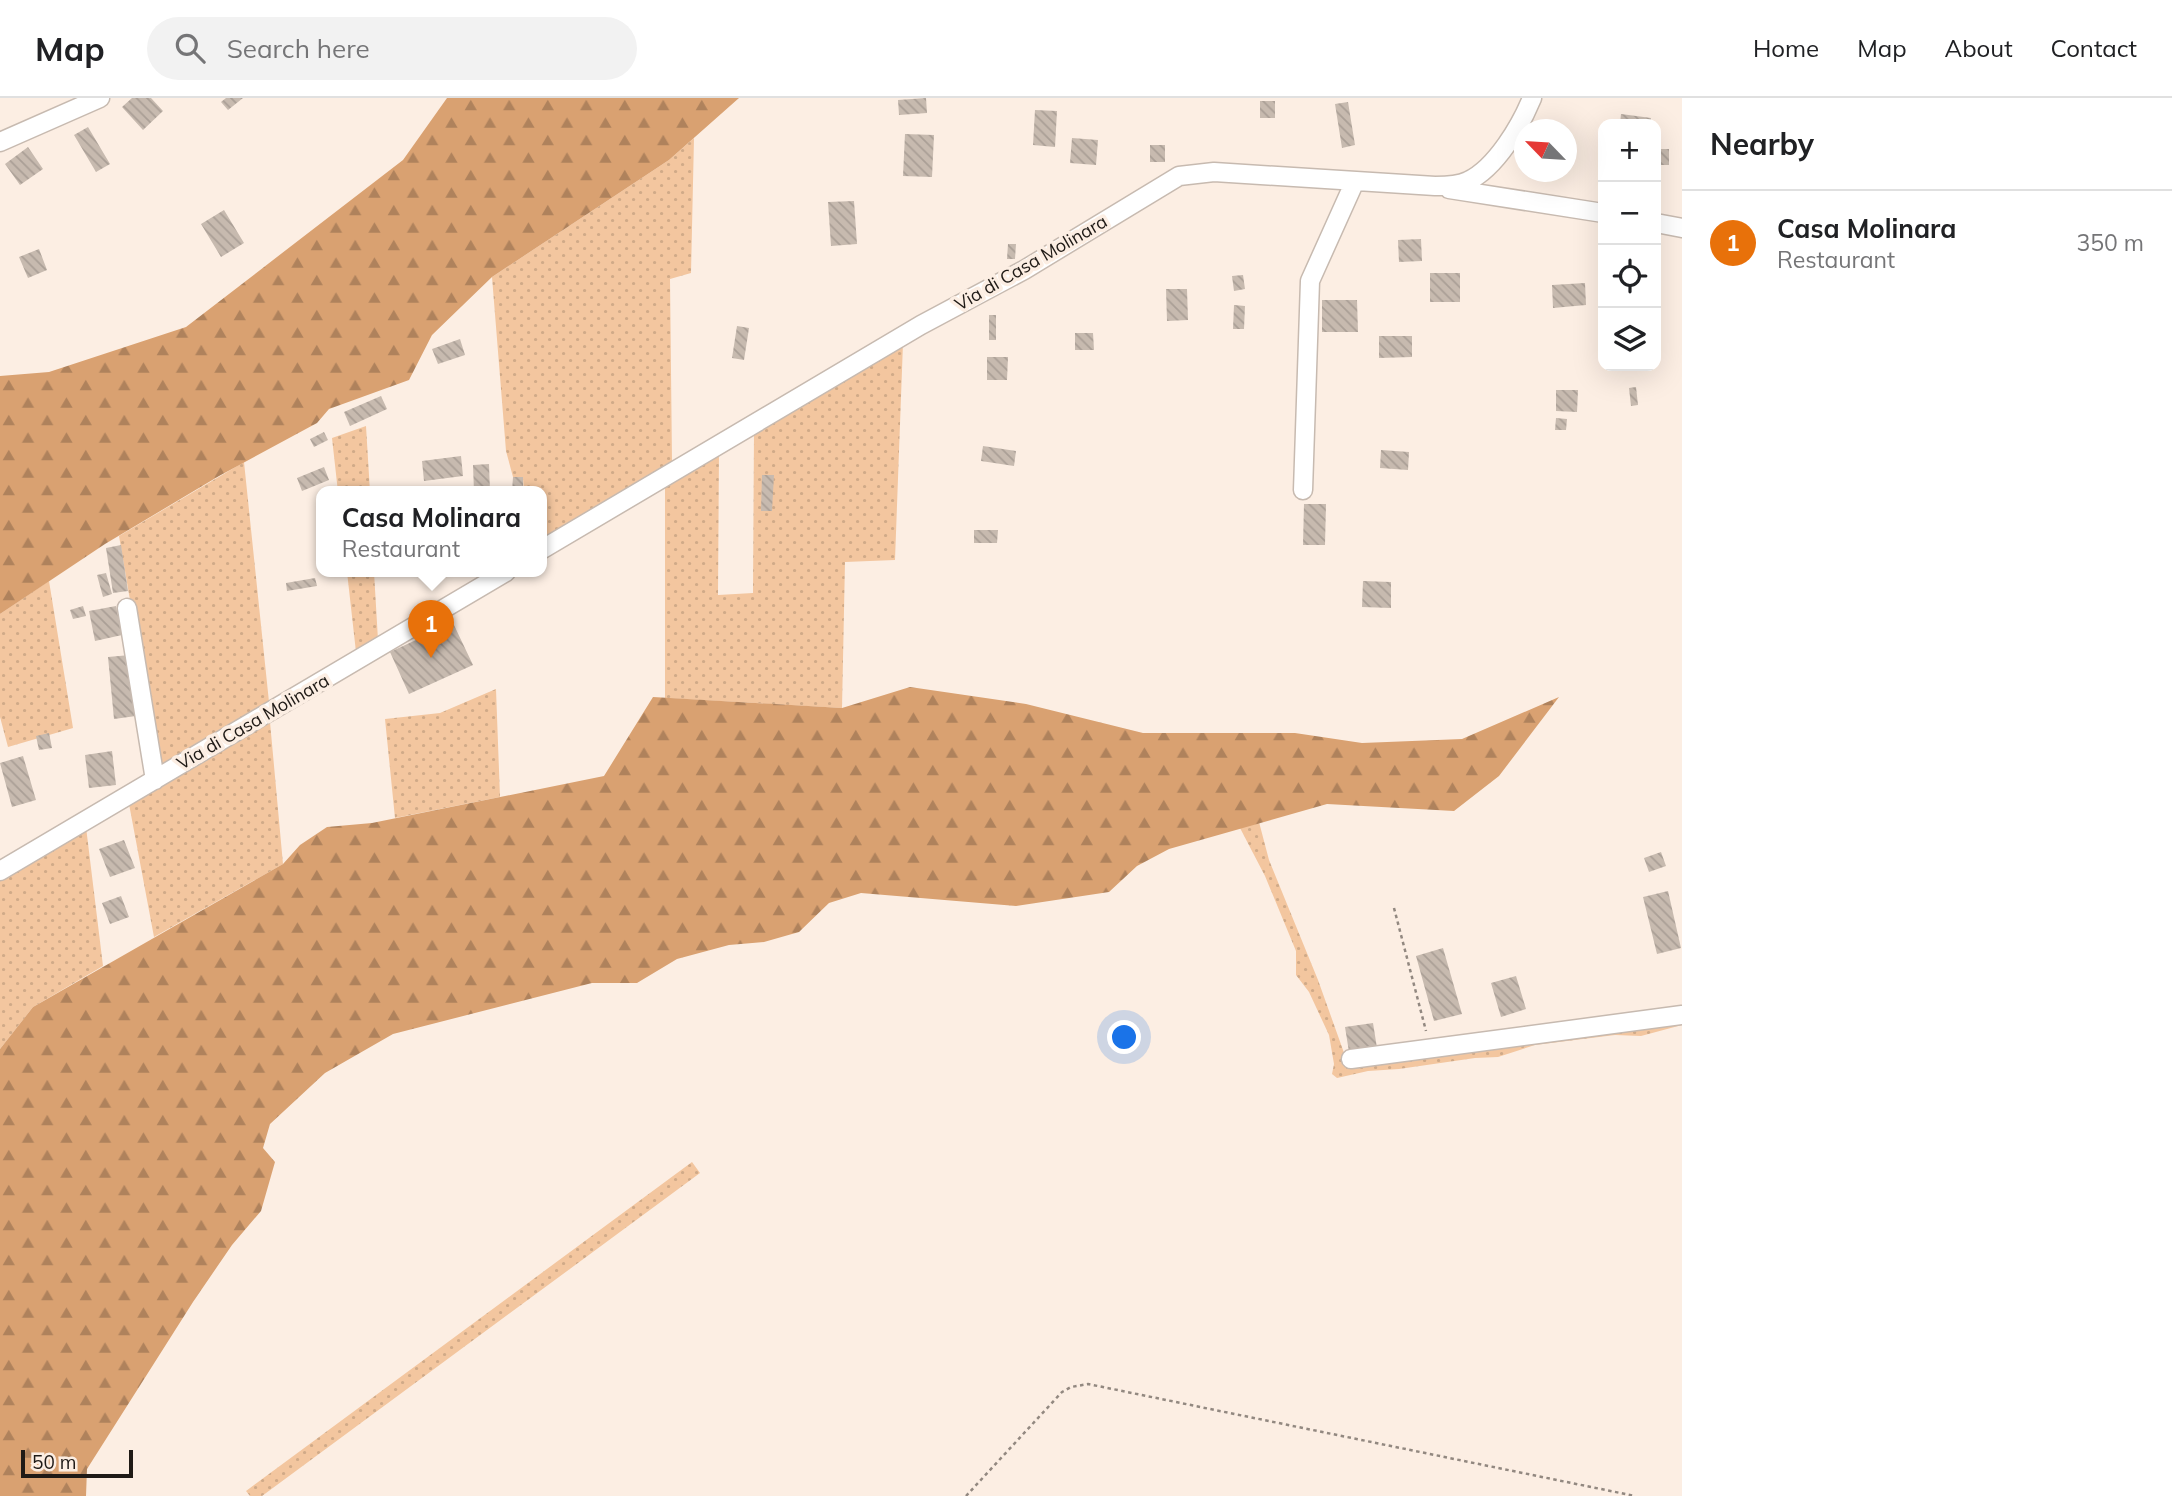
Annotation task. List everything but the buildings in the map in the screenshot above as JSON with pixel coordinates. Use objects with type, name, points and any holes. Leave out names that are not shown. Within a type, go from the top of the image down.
[{"type":"street","points":[[0,142],[100,98]]},
{"type":"street","name":"Via di Casa Molinara","points":[[547,546],[921,325],[1024,270],[1179,176],[1214,172],[1435,186],[1467,182],[1478,175],[1508,141],[1525,116],[1532,98]]},
{"type":"street","points":[[1303,489],[1310,281],[1354,181]]},
{"type":"street","points":[[1435,186],[1598,212]]},
{"type":"street","points":[[1661,224],[1682,228]]},
{"type":"street","name":"Via di Casa Molinara","points":[[0,871],[498,577]]},
{"type":"street","points":[[127,608],[155,780]]},
{"type":"street","points":[[1352,1059],[1682,1015]]},
{"type":"path","points":[[1394,908],[1430,1048]]},
{"type":"path","points":[[966,1496],[1062,1392],[1071,1387],[1088,1384],[1635,1496]]},
{"type":"shaded area","points":[[694,138],[691,273],[670,279],[672,462],[547,538],[547,486],[524,486],[523,478],[513,477],[506,451],[492,277],[669,160]]},
{"type":"shaded area","points":[[903,343],[895,560],[845,562],[842,708],[665,698],[665,483],[719,451],[718,595],[753,593],[754,432]]},
{"type":"shaded area","points":[[366,426],[370,486],[337,486],[332,438]]},
{"type":"shaded area","points":[[244,462],[269,702],[159,769],[119,536]]},
{"type":"shaded area","points":[[348,577],[374,577],[378,640],[356,652]]},
{"type":"shaded area","points":[[49,581],[73,728],[8,747],[0,717],[0,614]]},
{"type":"shaded area","points":[[496,689],[500,797],[395,818],[385,719],[440,713]]},
{"type":"shaded area","points":[[270,722],[283,864],[154,937],[129,804]]},
{"type":"shaded area","points":[[1259,822],[1269,860],[1318,980],[1348,1064],[1682,1019],[1682,1025],[1641,1036],[1615,1035],[1535,1045],[1498,1057],[1368,1071],[1337,1078],[1332,1074],[1334,1064],[1329,1035],[1309,992],[1296,975],[1296,951],[1265,876],[1240,828]]},
{"type":"shaded area","points":[[86,827],[103,966],[33,1007],[0,1049],[0,880]]},
{"type":"shaded area","points":[[692,1162],[700,1173],[262,1496],[250,1496],[246,1491]]},
{"type":"green space","points":[[447,98],[739,98],[669,160],[492,277],[432,335],[409,380],[329,409],[317,423],[219,476],[105,544],[0,614],[0,376],[49,372],[186,327],[403,160]]},
{"type":"green space","points":[[910,687],[1026,704],[1143,733],[1295,733],[1362,743],[1462,739],[1559,697],[1499,776],[1454,811],[1327,804],[1169,849],[1137,866],[1109,892],[1016,906],[861,893],[829,903],[799,932],[764,942],[729,945],[677,959],[637,983],[592,983],[393,1034],[325,1073],[270,1124],[263,1148],[275,1162],[261,1211],[232,1245],[193,1302],[87,1469],[86,1496],[0,1496],[0,1049],[33,1007],[283,864],[300,845],[327,827],[372,823],[604,776],[653,697],[842,708]]},
{"type":"place","name":"Casa Molinara","points":[[431,658]]}]
